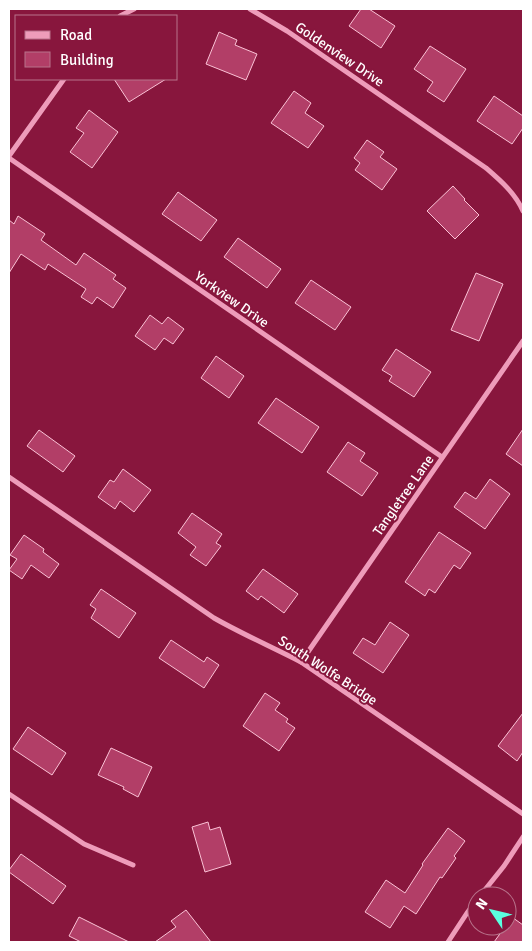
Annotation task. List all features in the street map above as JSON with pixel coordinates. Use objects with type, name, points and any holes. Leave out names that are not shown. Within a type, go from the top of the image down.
[{"type":"street","points":[[126,10],[134,9]]},
{"type":"street","name":"Goldenview Drive","points":[[250,9],[287,31],[486,168],[507,186],[520,203],[523,211]]},
{"type":"street","points":[[9,157],[63,80]]},
{"type":"street","name":"Yorkview Drive","points":[[9,157],[442,457]]},
{"type":"street","name":"Tangletree Lane","points":[[301,662],[523,341]]},
{"type":"street","name":"South Wolfe Bridge","points":[[9,477],[214,618],[301,662],[523,814]]},
{"type":"street","points":[[9,794],[84,844],[133,866]]},
{"type":"street","points":[[488,886],[523,837]]},
{"type":"street","points":[[448,942],[467,913]]},
{"type":"building","points":[[361,9],[369,9],[395,26],[381,48],[349,26]]},
{"type":"building","points":[[219,32],[237,40],[235,45],[257,54],[246,80],[206,64]]},
{"type":"building","points":[[430,46],[466,69],[444,102],[427,91],[433,82],[414,69]]},
{"type":"building","points":[[115,80],[164,80],[129,102]]},
{"type":"building","points":[[294,91],[311,103],[305,113],[324,126],[308,148],[271,123]]},
{"type":"building","points":[[494,96],[523,116],[523,128],[512,144],[477,121]]},
{"type":"building","points":[[89,110],[118,132],[92,168],[70,152],[84,133],[76,128]]},
{"type":"building","points":[[367,140],[384,152],[380,157],[397,169],[382,190],[355,170],[360,163],[354,158]]},
{"type":"building","points":[[453,186],[479,215],[455,239],[427,211]]},
{"type":"building","points":[[178,192],[217,220],[201,241],[162,214]]},
{"type":"building","points":[[18,216],[45,234],[41,240],[76,265],[84,253],[116,275],[113,279],[126,288],[113,308],[97,297],[92,304],[81,297],[86,289],[48,264],[45,270],[21,254],[9,273],[9,220],[14,224]]},
{"type":"building","points":[[238,238],[281,269],[267,288],[224,257]]},
{"type":"building","points":[[476,273],[503,284],[479,341],[451,330]]},
{"type":"building","points":[[311,280],[351,307],[335,330],[295,303]]},
{"type":"building","points":[[150,315],[162,324],[168,317],[184,329],[173,344],[164,338],[155,350],[135,336]]},
{"type":"building","points":[[396,349],[431,372],[414,397],[389,381],[392,376],[382,370]]},
{"type":"building","points":[[216,356],[244,376],[229,398],[201,378]]},
{"type":"building","points":[[276,398],[319,427],[302,453],[258,423]]},
{"type":"building","points":[[523,429],[523,466],[506,454]]},
{"type":"building","points":[[39,430],[75,456],[63,472],[27,446]]},
{"type":"building","points":[[348,442],[365,453],[360,461],[378,473],[362,496],[327,472]]},
{"type":"building","points":[[123,469],[151,490],[134,512],[120,501],[115,509],[98,497],[110,480],[114,482]]},
{"type":"building","points":[[490,479],[510,494],[485,529],[454,507],[465,492],[476,499]]},
{"type":"building","points":[[192,513],[222,534],[216,543],[221,546],[206,566],[190,555],[196,547],[178,533]]},
{"type":"building","points":[[439,532],[471,553],[460,569],[454,565],[435,593],[429,589],[425,596],[405,582]]},
{"type":"building","points":[[24,535],[44,549],[43,552],[59,564],[49,578],[31,565],[22,579],[9,570],[17,559],[10,555]]},
{"type":"building","points":[[263,569],[298,594],[284,613],[261,596],[258,600],[246,591]]},
{"type":"building","points":[[101,589],[136,613],[119,638],[91,618],[96,609],[90,605]]},
{"type":"building","points":[[390,622],[409,635],[383,673],[353,653],[363,638],[375,645]]},
{"type":"building","points":[[171,640],[204,662],[207,657],[219,665],[204,688],[159,658]]},
{"type":"building","points":[[265,693],[280,703],[275,710],[288,719],[286,722],[295,728],[279,751],[243,726]]},
{"type":"building","points":[[523,713],[523,752],[517,761],[498,746]]},
{"type":"building","points":[[28,727],[66,753],[52,775],[13,749]]},
{"type":"building","points":[[111,748],[152,767],[138,797],[123,789],[124,787],[98,775]]},
{"type":"building","points":[[208,822],[210,830],[220,827],[231,864],[205,872],[192,827]]},
{"type":"building","points":[[448,828],[465,841],[454,856],[456,858],[442,878],[440,877],[416,914],[404,906],[390,928],[365,912],[386,880],[405,893],[422,864]]},
{"type":"building","points":[[21,854],[66,886],[53,904],[9,872]]},
{"type":"building","points":[[186,910],[211,942],[155,942],[176,927],[171,921]]},
{"type":"building","points":[[79,917],[129,942],[81,942],[69,936]]},
{"type":"building","points":[[517,921],[523,925],[523,942],[494,942],[498,936],[517,936]]}]
